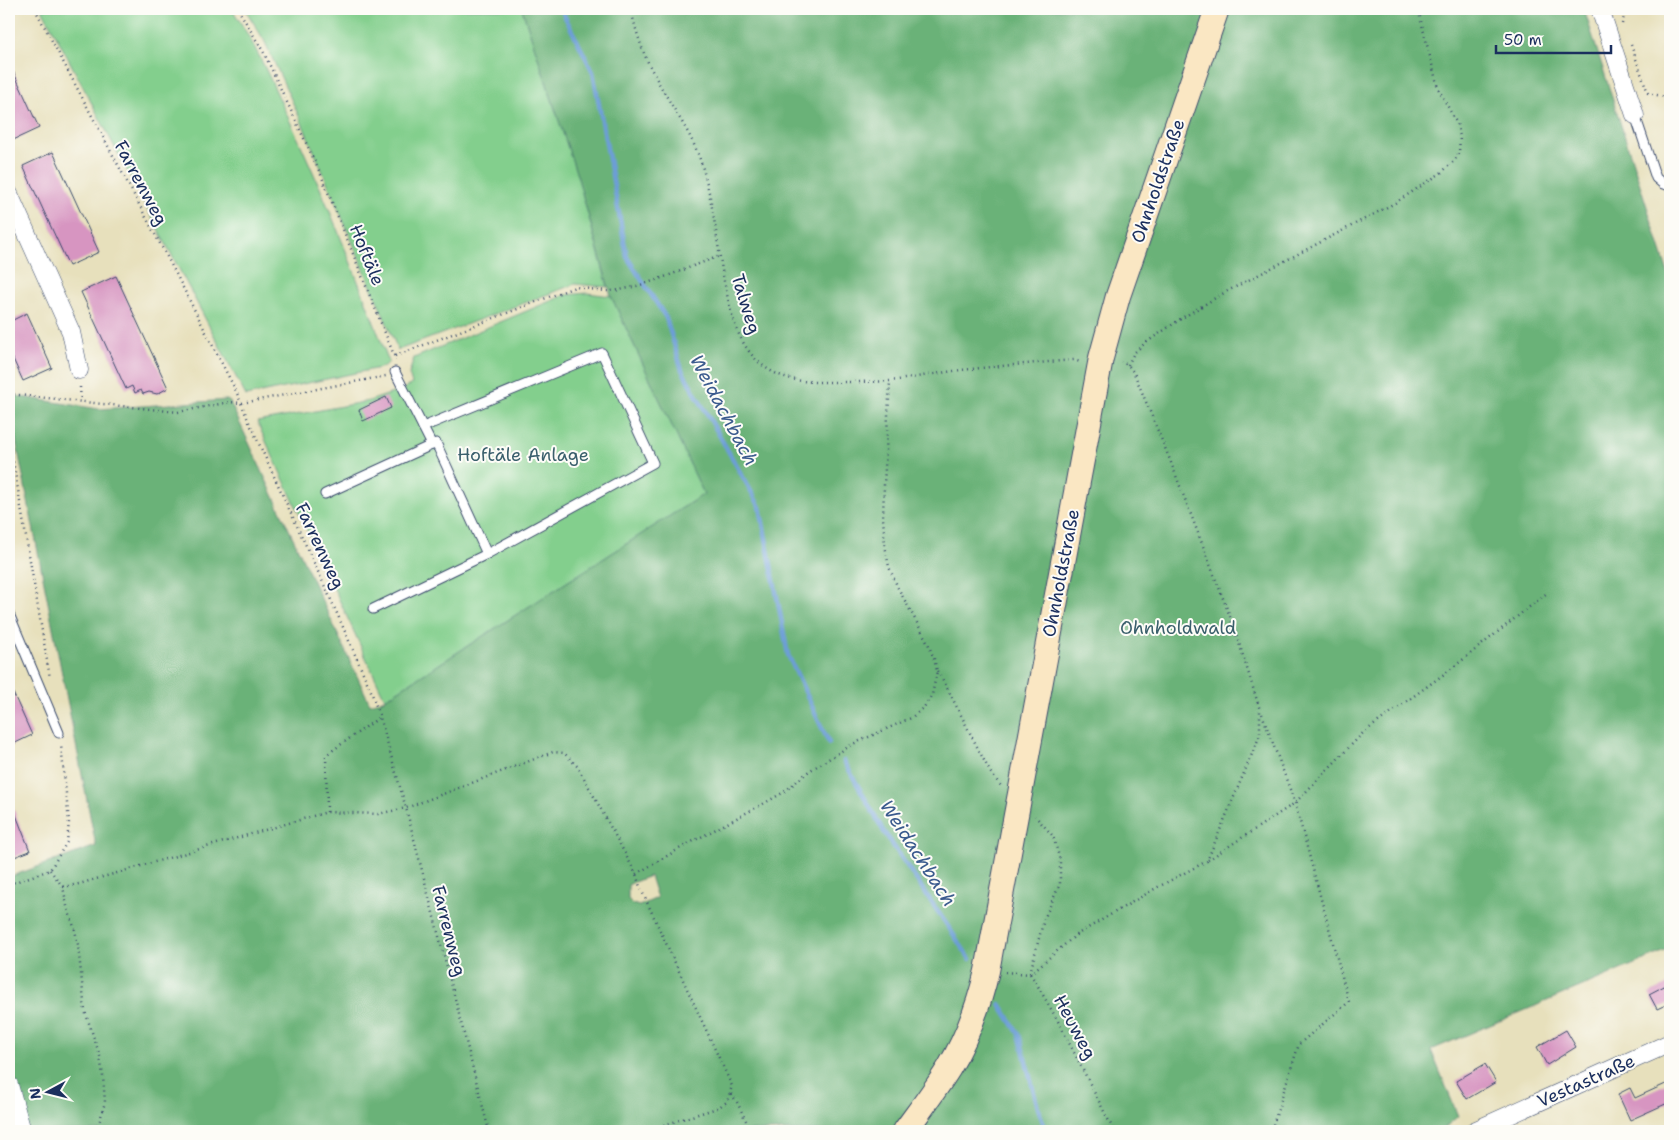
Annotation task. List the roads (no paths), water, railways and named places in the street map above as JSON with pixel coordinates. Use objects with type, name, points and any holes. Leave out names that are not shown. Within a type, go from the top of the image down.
[{"type":"main road","name":"Ohnholdstraße","points":[[905,1131],[949,1067],[967,1032],[981,998],[1100,361],[1118,296],[1217,9]]},
{"type":"street","points":[[1600,9],[1635,115]]},
{"type":"street","points":[[9,194],[71,332],[79,379]]},
{"type":"street","name":"Vestastraße","points":[[1474,1131],[1670,1043]]},
{"type":"street","points":[[9,1086],[22,1131]]},
{"type":"lane","points":[[1635,115],[1656,178],[1663,184],[1670,186]]},
{"type":"lane","points":[[373,609],[487,554],[653,463],[602,353],[423,427]]},
{"type":"lane","points":[[396,372],[432,445]]},
{"type":"lane","points":[[325,494],[436,443],[487,554]]},
{"type":"lane","points":[[9,614],[59,733]]},
{"type":"waterway","name":"Weidachbach","points":[[561,9],[593,72],[627,257],[666,318],[682,370],[760,507],[788,655],[829,743]]},
{"type":"waterway","name":"Weidachbach","points":[[844,761],[884,832],[970,959]]},
{"type":"waterway","name":"Weidachbach","points":[[1000,1004],[1019,1034],[1038,1108],[1046,1131]]},
{"type":"park label","name":"Hoftäle Anlage","points":[[523,455]]},
{"type":"park label","name":"Ohnholdwald","points":[[1178,628]]}]
